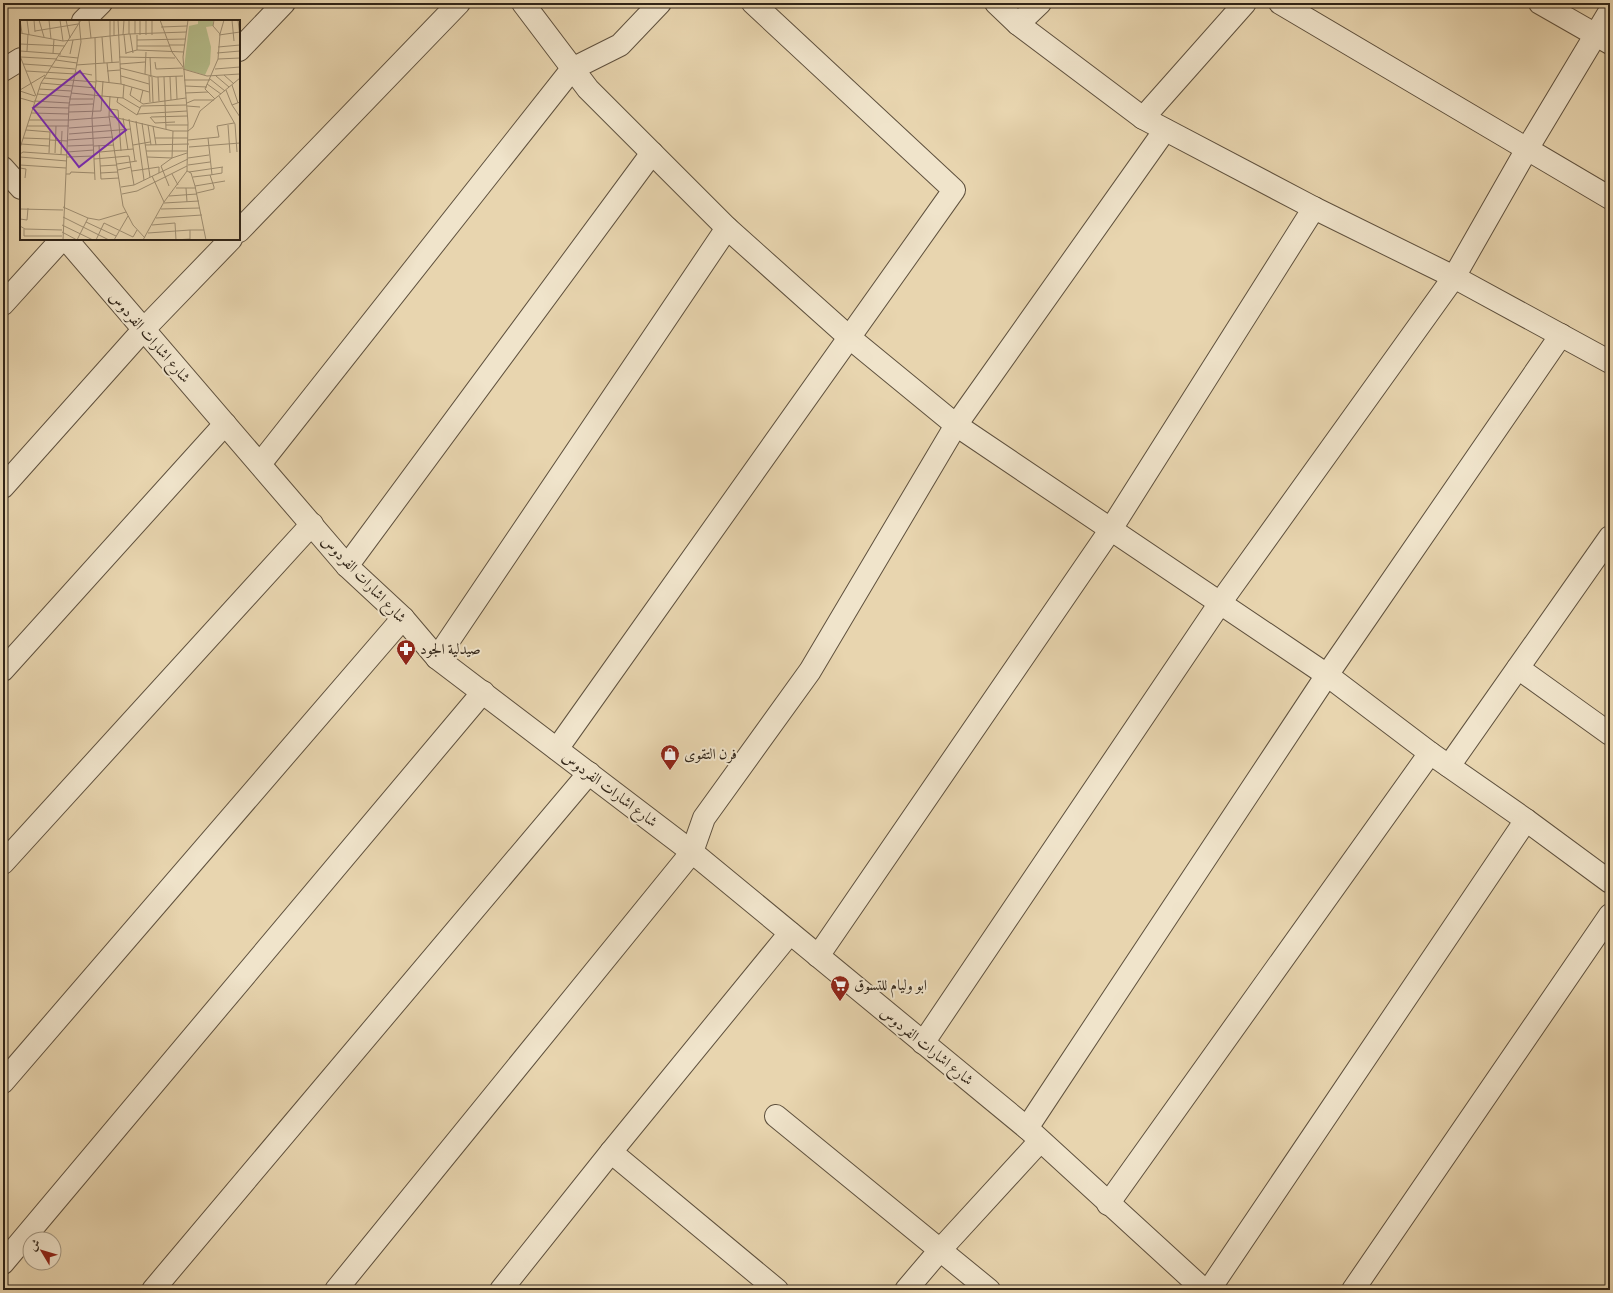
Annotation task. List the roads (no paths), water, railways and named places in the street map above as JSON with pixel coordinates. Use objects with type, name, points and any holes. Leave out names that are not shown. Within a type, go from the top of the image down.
[{"type":"street","points":[[84,20],[101,3]]},
{"type":"street","points":[[240,49],[284,3]]},
{"type":"street","points":[[240,230],[459,3]]},
{"type":"street","points":[[523,3],[588,89],[727,228],[850,338],[956,425],[1327,675],[1430,753],[1526,820],[1610,882]]},
{"type":"street","points":[[260,464],[572,69],[620,45],[660,3]]},
{"type":"street","points":[[557,749],[954,190],[753,3]]},
{"type":"street","points":[[996,3],[1018,24],[1143,118],[1314,208],[1454,277],[1610,362]]},
{"type":"street","points":[[1018,24],[1040,3]]},
{"type":"street","points":[[1143,118],[1245,3]]},
{"type":"street","points":[[1280,3],[1610,198]]},
{"type":"street","points":[[1540,3],[1602,39]]},
{"type":"street","points":[[923,1043],[1220,603],[1454,277],[1527,149],[1602,39],[1610,11]]},
{"type":"street","points":[[3,70],[20,60]]},
{"type":"street","points":[[336,1290],[692,852],[704,818],[810,671],[956,425],[1165,130]]},
{"type":"street","points":[[347,566],[652,153]]},
{"type":"street","points":[[3,168],[20,187]]},
{"type":"street","points":[[818,956],[1110,529],[1314,208]]},
{"type":"street","points":[[437,658],[727,228]]},
{"type":"street","points":[[3,304],[61,240]]},
{"type":"street","name":"شارع اشارات الفردوس","points":[[67,240],[347,566],[402,618],[437,658],[692,852],[1033,1135],[1204,1290]]},
{"type":"street","points":[[3,487],[144,329],[230,240]]},
{"type":"street","points":[[906,1290],[1033,1135],[1327,675],[1561,335]]},
{"type":"street","points":[[3,670],[225,424]]},
{"type":"street","points":[[3,863],[312,524]]},
{"type":"street","points":[[1449,766],[1610,537]]},
{"type":"street","points":[[3,1082],[402,618]]},
{"type":"street","points":[[1518,668],[1610,734]]},
{"type":"street","points":[[3,1263],[483,692]]},
{"type":"street","points":[[1108,1204],[1430,753]]},
{"type":"street","points":[[152,1290],[589,773]]},
{"type":"street","points":[[1209,1290],[1526,820]]},
{"type":"street","points":[[1353,1290],[1610,915]]},
{"type":"street","points":[[501,1290],[611,1152],[790,933]]},
{"type":"street","points":[[776,1116],[990,1290]]},
{"type":"street","points":[[611,1152],[777,1290]]},
{"type":"place","name":"صيدلية الجود","points":[[406,666]]},
{"type":"place","name":"فرن التقوى","points":[[670,771]]},
{"type":"place","name":"ابو وليام للتسوق","points":[[840,1002]]}]
